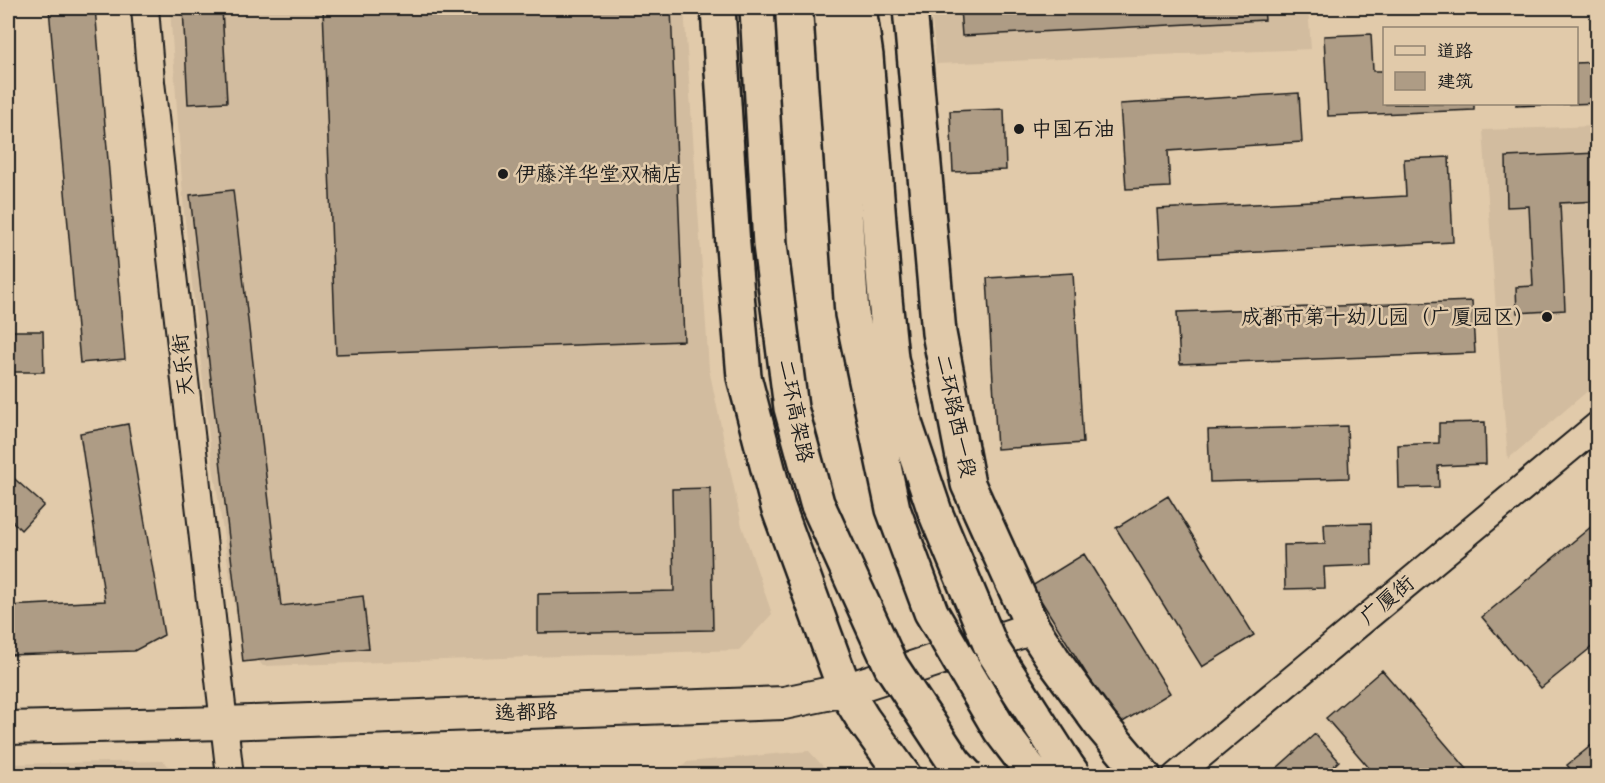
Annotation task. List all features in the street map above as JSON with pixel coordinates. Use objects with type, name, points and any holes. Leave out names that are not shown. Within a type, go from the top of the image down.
[{"type":"main road","points":[[718,8],[744,377],[778,507],[845,690],[904,776]]},
{"type":"main road","name":"二环高架路","points":[[757,8],[770,245],[791,408],[811,482],[817,503],[891,666],[955,762],[967,776]]},
{"type":"main road","points":[[831,8],[852,314],[893,509],[931,612],[1000,730],[1035,776]]},
{"type":"main road","points":[[859,8],[866,56],[891,357],[906,426],[935,512],[992,649],[1074,776]]},
{"type":"main road","name":"二环路西一段","points":[[910,8],[939,333],[968,484],[1033,628],[1101,725],[1144,776]]},
{"type":"street","name":"天乐街","points":[[145,8],[151,82],[230,776]]},
{"type":"street","name":"广厦街","points":[[1176,776],[1598,425]]},
{"type":"street","name":"逸都路","points":[[8,728],[224,723],[784,703],[845,690],[1033,628]]},
{"type":"shaded area","points":[[170,8],[684,8],[709,369],[742,526],[772,614],[739,650],[263,666],[240,641],[211,453],[184,212]]},
{"type":"shaded area","points":[[931,8],[1308,8],[1311,49],[936,64]]},
{"type":"shaded area","name":"成都市第十幼儿园（广厦园区）","points":[[1597,126],[1597,383],[1508,459],[1483,130]]},
{"type":"shaded area","points":[[809,751],[831,775],[675,775],[687,762]]},
{"type":"shaded area","points":[[163,761],[179,775],[8,775],[8,764]]},
{"type":"building","points":[[49,8],[95,8],[125,359],[80,363]]},
{"type":"building","points":[[183,8],[222,8],[227,102],[188,104]]},
{"type":"building","name":"伊藤洋华堂双楠店","points":[[323,8],[671,8],[684,341],[336,354]]},
{"type":"building","points":[[960,8],[1264,8],[1265,20],[962,36]]},
{"type":"building","points":[[1371,34],[1373,71],[1383,71],[1383,105],[1474,105],[1474,110],[1328,116],[1324,36]]},
{"type":"building","points":[[1598,62],[1598,103],[1578,104],[1578,63]]},
{"type":"building","points":[[1299,93],[1302,142],[1168,151],[1170,187],[1126,189],[1120,104]]},
{"type":"building","points":[[1004,109],[1006,170],[953,172],[950,111]]},
{"type":"building","points":[[1598,153],[1598,201],[1560,203],[1565,310],[1517,313],[1516,287],[1533,286],[1529,206],[1507,207],[1506,157]]},
{"type":"building","points":[[1449,157],[1453,242],[1160,257],[1157,209],[1406,196],[1404,159]]},
{"type":"building","points":[[233,190],[281,606],[363,596],[369,648],[243,662],[190,195]]},
{"type":"building","points":[[1073,273],[1083,443],[997,449],[987,278]]},
{"type":"building","points":[[1472,301],[1475,353],[1180,364],[1177,312]]},
{"type":"building","points":[[8,331],[43,331],[44,372],[8,372]]},
{"type":"building","points":[[1485,422],[1486,464],[1438,466],[1439,487],[1399,488],[1398,445],[1439,443],[1439,423]]},
{"type":"building","points":[[128,424],[164,635],[134,651],[8,655],[8,606],[105,601],[80,433]]},
{"type":"building","points":[[1347,426],[1349,478],[1210,482],[1208,430]]},
{"type":"building","points":[[8,473],[44,505],[21,530],[8,517]]},
{"type":"building","points":[[710,488],[713,630],[538,633],[538,594],[674,591],[672,489]]},
{"type":"building","points":[[1168,496],[1254,635],[1202,667],[1116,528]]},
{"type":"building","points":[[1598,521],[1598,642],[1541,688],[1482,617]]},
{"type":"building","points":[[1371,523],[1372,565],[1324,567],[1325,588],[1285,589],[1284,545],[1325,544],[1324,524]]},
{"type":"building","points":[[1084,554],[1170,693],[1118,725],[1032,586]]},
{"type":"building","points":[[1382,670],[1473,776],[1376,776],[1326,718]]},
{"type":"building","points":[[1315,734],[1339,761],[1323,776],[1268,776]]},
{"type":"building","points":[[1598,740],[1598,776],[1576,776],[1567,765]]},
{"type":"place","name":"中国石油","points":[[1019,129]]},
{"type":"place","name":"伊藤洋华堂双楠店","points":[[503,174]]},
{"type":"place","name":"成都市第十幼儿园（广厦园区）","points":[[1547,317]]}]
